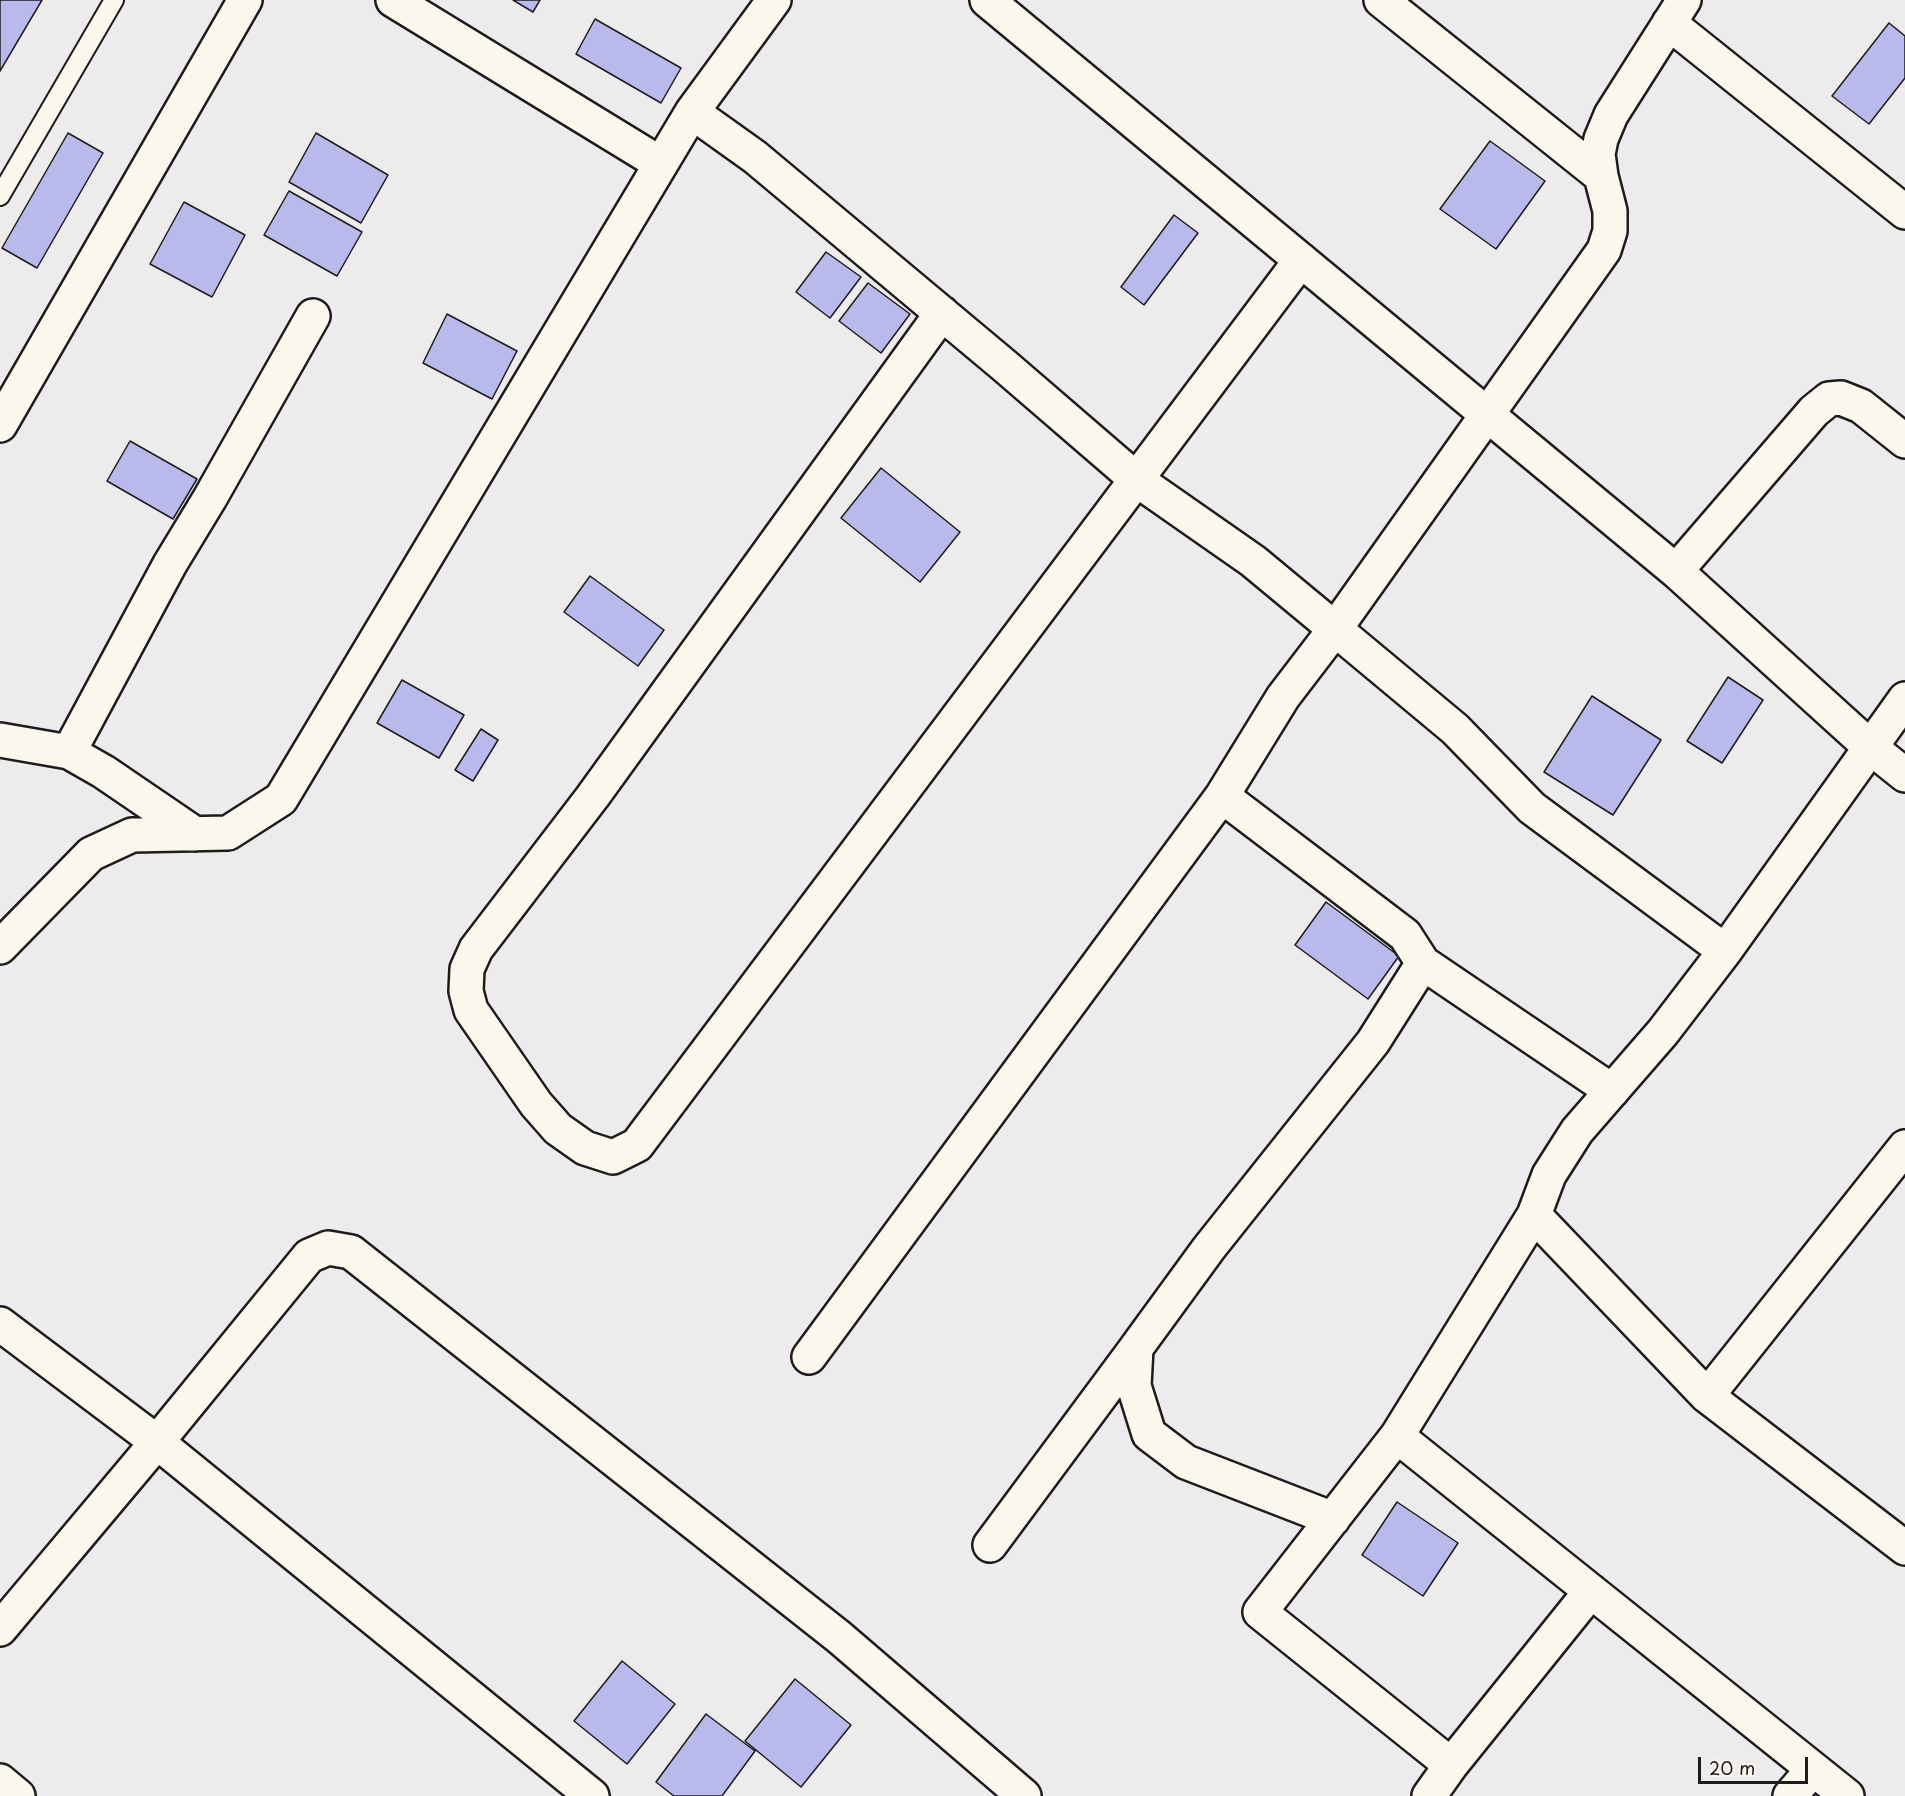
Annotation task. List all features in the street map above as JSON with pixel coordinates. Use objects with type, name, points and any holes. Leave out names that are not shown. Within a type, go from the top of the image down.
[{"type":"street","points":[[0,425],[245,0]]},
{"type":"street","points":[[393,0],[662,164]]},
{"type":"street","points":[[0,946],[91,854],[132,835],[228,833],[281,799],[692,112],[774,0]]},
{"type":"street","points":[[987,0],[1676,571],[1870,747],[1905,775]]},
{"type":"street","points":[[1381,0],[1601,176]]},
{"type":"street","points":[[809,1357],[1222,796],[1283,697],[1335,629],[1604,250],[1610,231],[1610,211],[1598,154],[1601,139],[1611,115],[1676,12],[1905,212]]},
{"type":"street","points":[[692,112],[755,157],[1137,480],[1253,561],[1455,729],[1532,808],[1725,951]]},
{"type":"street","points":[[942,313],[593,796],[476,949],[467,969],[466,991],[471,1010],[536,1104],[558,1129],[585,1148],[613,1157],[637,1145],[1301,260]]},
{"type":"street","points":[[69,752],[170,564],[313,316]]},
{"type":"street","points":[[1676,571],[1814,411],[1829,399],[1841,398],[1861,406],[1905,441]]},
{"type":"street","points":[[1451,1764],[1260,1612],[1397,1436],[1534,1215],[1549,1175],[1577,1131],[1663,1032],[1725,951],[1905,699]]},
{"type":"street","points":[[0,740],[69,752],[104,772],[195,834]]},
{"type":"street","points":[[1222,796],[1405,935],[1423,963],[1612,1091]]},
{"type":"street","points":[[990,1545],[1209,1248],[1373,1042],[1423,963]]},
{"type":"street","points":[[1707,1396],[1905,1147]]},
{"type":"street","points":[[1534,1215],[1707,1396],[1905,1548]]},
{"type":"street","points":[[0,1629],[309,1256],[328,1248],[351,1252],[839,1638],[1024,1796]]},
{"type":"street","points":[[0,1324],[157,1442],[592,1796]]},
{"type":"street","points":[[1136,1348],[1134,1386],[1149,1434],[1186,1462],[1333,1519]]},
{"type":"street","points":[[1397,1436],[1847,1796]]},
{"type":"street","points":[[1429,1796],[1451,1764],[1591,1591]]},
{"type":"street","points":[[1790,1796],[1813,1769]]},
{"type":"street","points":[[0,1781],[18,1796]]},
{"type":"lane","points":[[0,196],[114,0]]},
{"type":"building","points":[[0,0],[42,0],[0,71]]},
{"type":"building","points":[[513,0],[540,0],[533,12]]},
{"type":"building","points":[[595,19],[681,68],[661,103],[576,54]]},
{"type":"building","points":[[1889,23],[1905,36],[1905,78],[1869,124],[1832,96]]},
{"type":"building","points":[[68,133],[103,153],[37,268],[2,248]]},
{"type":"building","points":[[316,133],[388,175],[361,223],[289,182]]},
{"type":"building","points":[[1490,141],[1545,181],[1496,249],[1440,209]]},
{"type":"building","points":[[289,191],[362,232],[337,276],[264,235]]},
{"type":"building","points":[[184,202],[245,235],[212,297],[150,264]]},
{"type":"building","points":[[1174,215],[1198,233],[1144,305],[1121,287]]},
{"type":"building","points":[[826,252],[861,277],[830,318],[796,292]]},
{"type":"building","points":[[868,283],[910,314],[881,353],[839,321]]},
{"type":"building","points":[[447,314],[517,351],[492,399],[423,363]]},
{"type":"building","points":[[130,441],[197,479],[173,519],[107,481]]},
{"type":"building","points":[[881,468],[960,532],[920,582],[841,518]]},
{"type":"building","points":[[590,576],[664,630],[638,666],[564,612]]},
{"type":"building","points":[[1728,677],[1763,700],[1722,763],[1687,741]]},
{"type":"building","points":[[402,680],[464,715],[439,758],[377,723]]},
{"type":"building","points":[[1592,696],[1661,740],[1613,815],[1544,772]]},
{"type":"building","points":[[481,729],[498,740],[473,781],[455,770]]},
{"type":"building","points":[[1326,902],[1399,956],[1368,999],[1295,945]]},
{"type":"building","points":[[1397,1502],[1458,1543],[1423,1596],[1362,1555]]},
{"type":"building","points":[[622,1661],[675,1704],[627,1764],[574,1721]]},
{"type":"building","points":[[795,1679],[851,1725],[801,1787],[745,1741]]},
{"type":"building","points":[[706,1714],[755,1751],[722,1796],[674,1796],[656,1782]]}]
